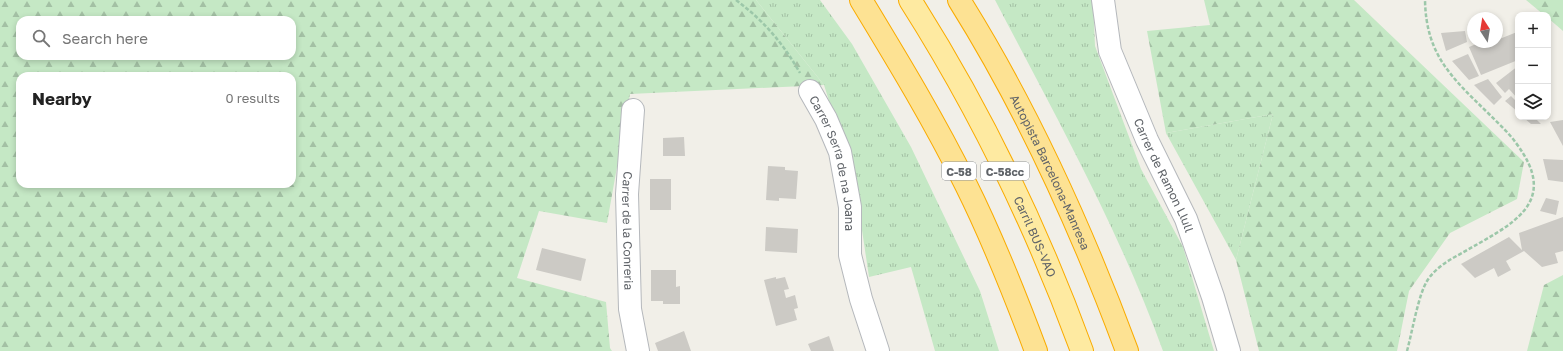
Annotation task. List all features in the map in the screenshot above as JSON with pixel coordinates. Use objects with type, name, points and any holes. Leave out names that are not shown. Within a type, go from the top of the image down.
[{"type":"highway","name":"C-58","points":[[861,0],[915,88],[967,186],[1012,288],[1036,351]]},
{"type":"highway","name":"Carril BUS-VAO","points":[[910,0],[948,62],[1011,183],[1039,242],[1082,351]]},
{"type":"highway","name":"Autopista Barcelona-Manresa","points":[[960,0],[1020,108],[1067,205],[1090,255],[1127,351]]},
{"type":"street","name":"Carrer de Ramon Llull","points":[[1103,0],[1110,51],[1147,140],[1186,219],[1213,297],[1229,351]]},
{"type":"street","name":"Carrer Serra de na Joana","points":[[810,91],[826,119],[840,152],[850,207],[850,255],[861,298],[878,351]]},
{"type":"street","name":"Carrer de la Conreria","points":[[633,110],[627,202],[630,309],[638,351]]},
{"type":"path","name":"Carrer Serra de na Joana","points":[[736,0],[763,23],[786,50],[810,91]]},
{"type":"path","points":[[1407,351],[1420,301],[1427,281],[1440,267],[1482,242],[1520,216],[1530,204],[1534,190],[1530,165],[1522,151],[1511,136],[1459,85],[1441,61],[1430,38],[1425,17],[1425,0]]},
{"type":"green space","points":[[0,0],[756,0],[824,85],[630,94],[607,223],[539,211],[517,278],[606,302],[610,348],[612,351],[0,351]]},
{"type":"green space","points":[[756,0],[820,0],[852,44],[911,147],[980,291],[999,351],[935,351],[911,267],[869,277],[855,183],[824,85]]},
{"type":"green space","points":[[995,0],[1093,0],[1095,46],[1141,169],[1183,247],[1214,351],[1163,351],[1127,261],[1085,173]]},
{"type":"green space","points":[[1204,0],[1354,0],[1524,162],[1517,199],[1450,233],[1409,291],[1397,351],[1259,351],[1236,260],[1273,114],[1166,133],[1147,31],[1210,25]]},
{"type":"green space","points":[[1526,0],[1563,0],[1563,31],[1551,21],[1551,12],[1540,12]]},
{"type":"green space","points":[[1273,114],[1236,260],[1166,133]]},
{"type":"green space","points":[[1563,275],[1563,351],[1527,351],[1544,285]]},
{"type":"building","points":[[1465,31],[1467,42],[1446,51],[1441,33]]},
{"type":"building","points":[[1515,33],[1515,61],[1481,75],[1469,48],[1503,48],[1503,38]]},
{"type":"building","points":[[1468,54],[1479,76],[1469,80],[1452,61]]},
{"type":"building","points":[[1515,68],[1515,96],[1509,89],[1505,93],[1496,83]]},
{"type":"building","points":[[1488,79],[1502,97],[1494,105],[1474,85]]},
{"type":"building","points":[[1511,96],[1515,100],[1515,109],[1505,101]]},
{"type":"building","points":[[1526,120],[1537,120],[1541,124],[1531,124]]},
{"type":"building","points":[[1563,120],[1563,146],[1550,122]]},
{"type":"building","points":[[684,137],[685,156],[663,156],[663,138]]},
{"type":"building","points":[[1543,159],[1563,160],[1563,182],[1548,180]]},
{"type":"building","points":[[768,166],[785,167],[785,170],[798,171],[796,199],[779,198],[779,201],[766,200]]},
{"type":"building","points":[[650,179],[671,179],[671,210],[650,210]]},
{"type":"building","points":[[1546,198],[1559,201],[1556,215],[1540,211]]},
{"type":"building","points":[[1563,217],[1563,251],[1555,253],[1558,263],[1542,267],[1524,251],[1506,261],[1511,270],[1498,277],[1494,268],[1475,278],[1461,264],[1509,237],[1522,250],[1519,233]]},
{"type":"building","points":[[766,227],[798,229],[797,253],[765,251]]},
{"type":"building","points":[[542,248],[586,259],[581,281],[536,270]]},
{"type":"building","points":[[651,270],[676,270],[676,287],[680,286],[680,304],[663,304],[663,301],[651,301]]},
{"type":"building","points":[[776,277],[776,279],[785,277],[789,289],[784,290],[786,298],[795,295],[798,308],[794,309],[797,320],[776,326],[764,280]]},
{"type":"building","points":[[684,331],[691,351],[658,351],[655,343]]},
{"type":"building","points":[[829,336],[834,351],[811,351],[808,344]]}]
